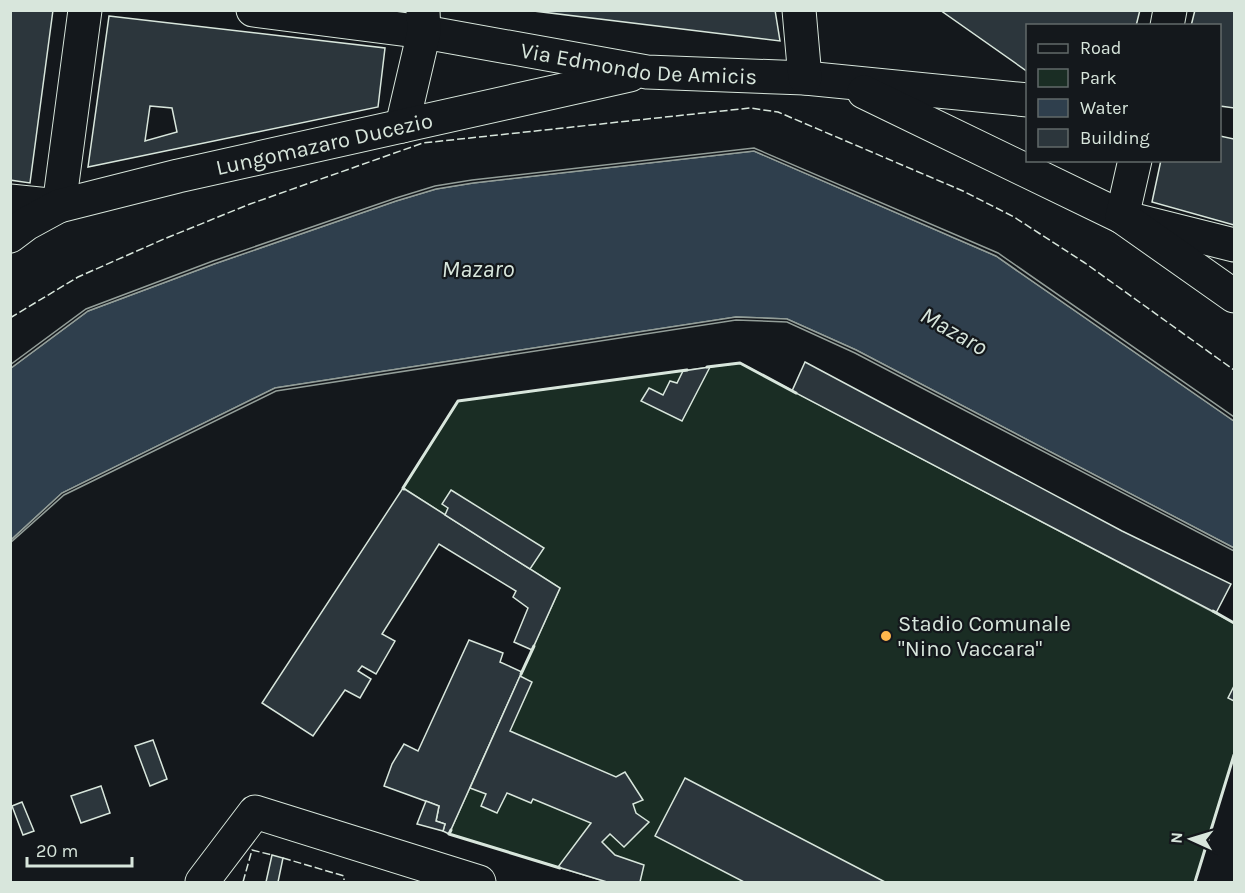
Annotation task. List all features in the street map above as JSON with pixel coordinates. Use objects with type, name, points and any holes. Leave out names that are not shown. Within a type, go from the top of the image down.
[{"type":"street","points":[[10,201],[59,206],[85,10]]},
{"type":"street","name":"Via Edmondo De Amicis","points":[[253,10],[423,21],[647,72],[805,78],[1026,100]]},
{"type":"street","points":[[800,10],[805,78]]},
{"type":"street","points":[[402,126],[423,21]]},
{"type":"street","name":"Lungomazaro Ducezio","points":[[10,236],[26,224],[59,206],[178,176],[647,72]]},
{"type":"street","points":[[844,82],[1122,217],[1234,296]]},
{"type":"street","points":[[1122,217],[1135,162]]},
{"type":"street","points":[[1122,217],[1234,245]]},
{"type":"street","points":[[202,882],[255,812],[424,874],[479,882]]},
{"type":"green space","name":"Stadio Comunale \"Nino Vaccara\"","points":[[740,363],[1234,623],[1234,755],[1195,882],[607,882],[449,834],[560,588],[403,488],[458,401]]},
{"type":"water","name":"Mazaro","points":[[754,151],[996,256],[1234,421],[1234,548],[856,350],[787,319],[736,317],[275,388],[62,493],[11,540],[11,368],[88,311],[214,264],[436,189]]},
{"type":"pier","points":[[754,148],[998,253],[1234,417],[1234,421],[996,256],[754,151],[436,189],[214,264],[88,311],[11,368],[10,365],[86,309],[213,261],[435,186]]},
{"type":"pier","points":[[736,317],[787,319],[856,350],[1234,548],[1234,551],[855,353],[787,322],[736,320],[276,391],[64,495],[10,543],[62,493],[275,388]]},
{"type":"building","points":[[10,10],[53,10],[30,183],[10,180]]},
{"type":"building","points":[[534,10],[775,10],[780,41],[534,11]]},
{"type":"building","points":[[940,10],[1140,10],[1136,24],[1026,24],[1026,71]]},
{"type":"building","points":[[1195,10],[1234,10],[1234,108],[1221,106],[1221,24],[1192,24]]},
{"type":"building","points":[[109,16],[385,48],[378,107],[88,167]],"holes":[[[150,106],[172,108],[177,132],[145,141]]]},
{"type":"building","points":[[1221,136],[1234,139],[1234,225],[1152,202],[1161,162],[1221,162]]},
{"type":"building","points":[[805,362],[1122,531],[1231,584],[1216,613],[792,391]]},
{"type":"building","points":[[710,367],[682,421],[641,401],[649,388],[663,395],[670,381],[677,383],[683,371]]},
{"type":"building","points":[[403,488],[560,588],[532,650],[514,642],[528,608],[513,597],[516,591],[439,544],[382,634],[395,641],[376,674],[362,666],[358,671],[371,679],[360,698],[345,690],[313,736],[262,703]]},
{"type":"building","points":[[451,490],[544,548],[530,569],[445,515],[448,508],[442,504]]},
{"type":"building","points":[[469,640],[503,653],[500,662],[522,672],[449,834],[443,831],[445,824],[436,821],[439,806],[384,786],[392,764],[404,744],[418,751]]},
{"type":"building","points":[[520,676],[532,682],[510,731],[616,777],[625,772],[643,800],[633,804],[636,813],[649,822],[624,847],[610,834],[602,842],[615,855],[644,865],[640,882],[607,882],[558,867],[591,823],[533,799],[531,803],[507,793],[497,813],[481,806],[486,794],[470,788]]},
{"type":"building","points":[[1234,686],[1234,701],[1228,698]]},
{"type":"building","points":[[153,740],[167,779],[150,786],[135,746]]},
{"type":"building","points":[[685,778],[885,882],[744,882],[655,836]]},
{"type":"building","points":[[101,786],[110,813],[81,823],[71,796]]},
{"type":"building","points":[[426,801],[439,806],[436,821],[445,824],[443,831],[417,824]]},
{"type":"building","points":[[22,802],[34,831],[23,835],[12,806]]},
{"type":"building","points":[[272,855],[283,858],[278,882],[266,882]]},
{"type":"fence","points":[[10,318],[78,277],[164,239],[250,204],[423,143],[750,108],[778,112],[963,191],[1014,217],[1085,263],[1234,370]]},
{"type":"fence","points":[[243,882],[252,850],[272,855]]},
{"type":"fence","points":[[283,858],[344,876],[344,880]]},
{"type":"wall","points":[[707,367],[740,363],[796,393]]},
{"type":"wall","points":[[404,489],[458,401],[687,370]]},
{"type":"wall","points":[[1213,611],[1234,623]]},
{"type":"wall","points":[[521,674],[534,646]]},
{"type":"wall","points":[[1195,882],[1234,755]]},
{"type":"wall","points":[[451,830],[449,834],[560,868]]},
{"type":"place","name":"Stadio Comunale \"Nino Vaccara\"","points":[[886,636]]}]
